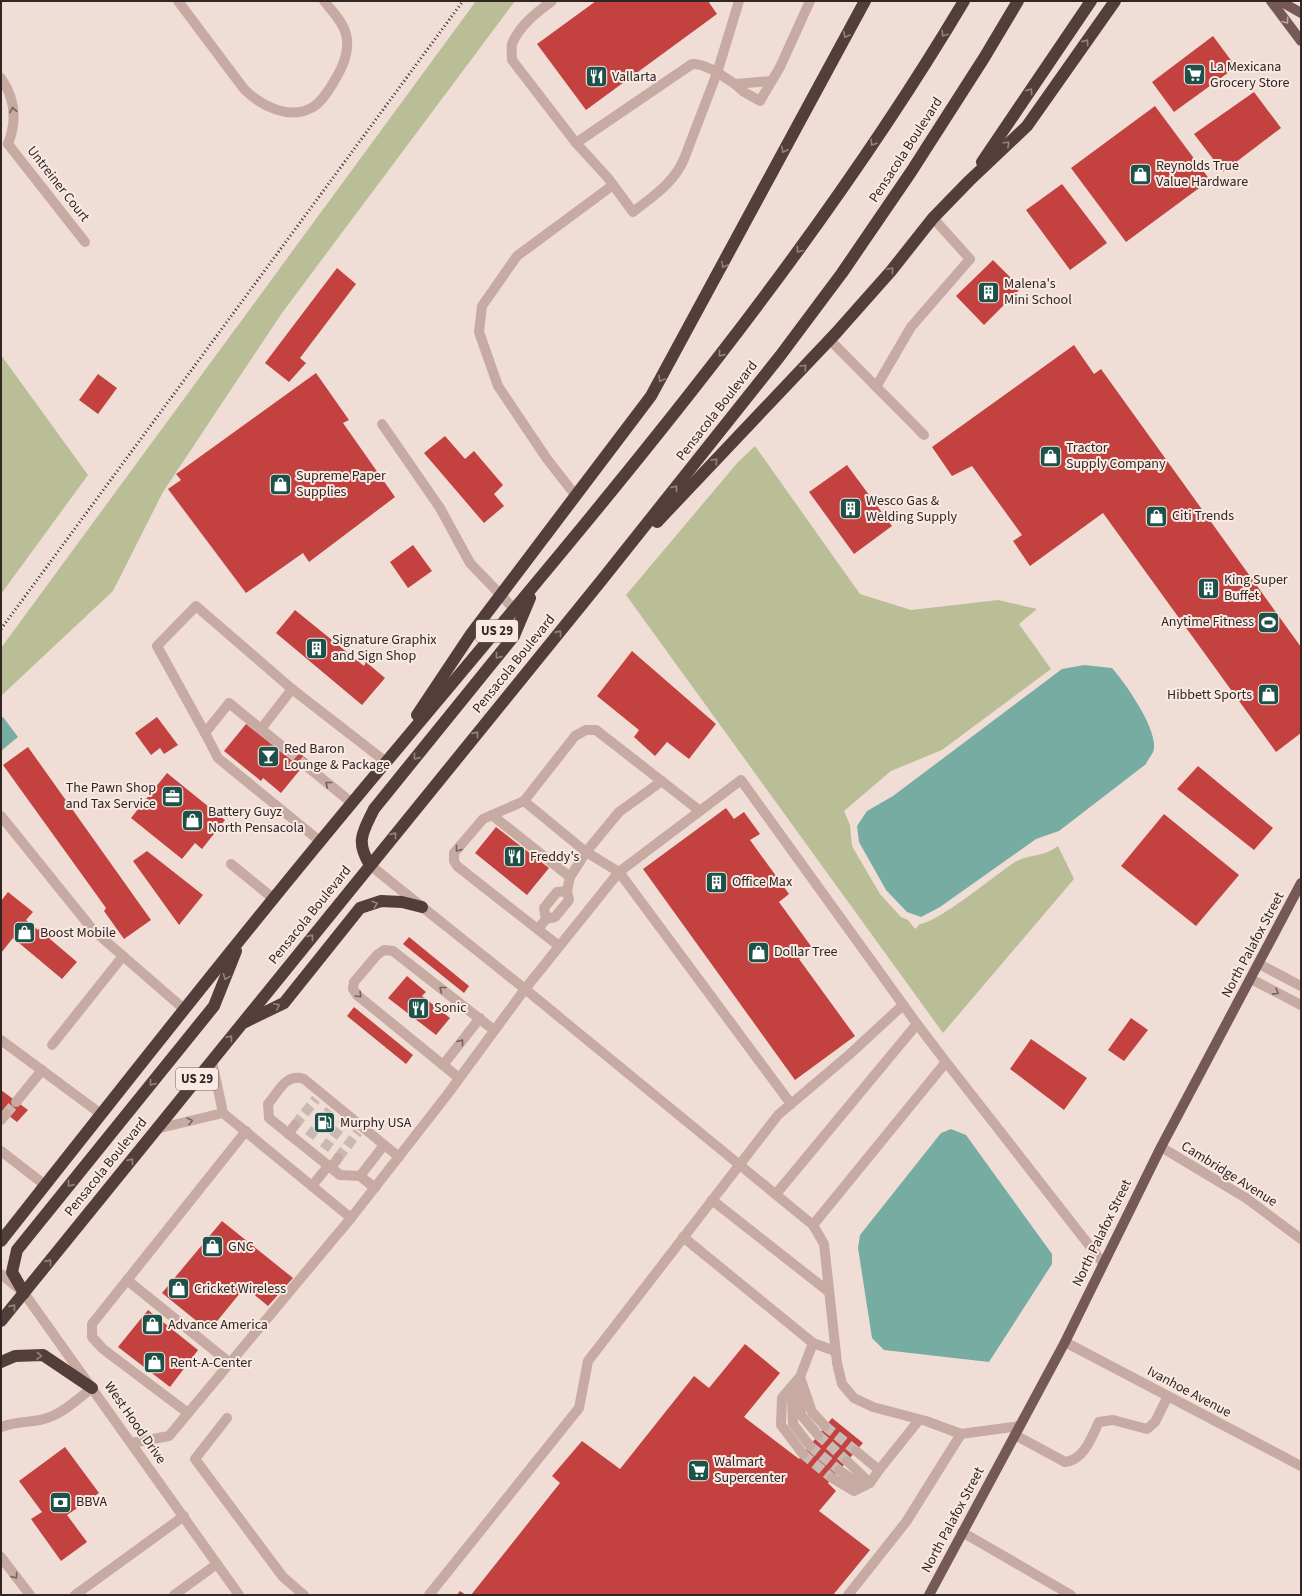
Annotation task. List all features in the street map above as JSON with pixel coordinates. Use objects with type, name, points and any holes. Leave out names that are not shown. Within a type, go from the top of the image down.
[{"type":"highway","points":[[386,762],[471,634],[651,396],[865,1]]},
{"type":"highway","name":"US 29","points":[[1,1241],[184,1009],[352,803],[535,585],[735,337],[808,238],[887,123],[964,1]]},
{"type":"highway","name":"Pensacola Boulevard","points":[[1,1321],[601,581],[780,356],[842,273],[911,172],[1018,1]]},
{"type":"highway","points":[[968,181],[1091,1]]},
{"type":"highway","points":[[601,581],[829,340],[890,271],[933,218],[968,181],[1027,126],[1115,1]]},
{"type":"highway","points":[[370,865],[362,852],[362,833],[374,809],[514,636],[535,585]]},
{"type":"highway","points":[[242,1023],[284,1003],[360,908],[381,901],[402,902],[422,907]]},
{"type":"highway","points":[[24,1293],[12,1272],[17,1250],[214,1006],[240,941]]},
{"type":"highway","points":[[1,1362],[14,1356],[43,1355],[92,1388]]},
{"type":"main road","points":[[1271,1],[1301,40]]},
{"type":"main road","points":[[1280,1],[1301,13]]},
{"type":"main road","name":"North Palafox Street","points":[[929,1595],[1065,1342],[1102,1263],[1161,1147],[1301,883]]},
{"type":"street","points":[[178,1],[244,89],[256,101],[272,108],[288,112],[314,107],[334,82],[342,69],[346,57],[348,45],[343,27],[324,1]]},
{"type":"street","points":[[552,1],[535,13],[518,35],[512,46],[512,60],[576,143],[613,185],[633,212],[671,182],[680,170],[717,74],[740,2]]},
{"type":"street","points":[[576,143],[692,64],[705,66],[736,84],[744,92],[760,101],[771,82],[810,1]]},
{"type":"street","name":"Untreiner Court","points":[[1,78],[11,95],[15,118],[13,131],[5,144],[85,242]]},
{"type":"street","points":[[736,84],[771,82]]},
{"type":"street","points":[[576,496],[547,459],[498,386],[479,332],[482,306],[517,256],[613,185]]},
{"type":"street","points":[[876,387],[911,327],[970,259],[933,218]]},
{"type":"street","points":[[829,340],[924,435]]},
{"type":"street","points":[[382,424],[440,508],[470,564],[514,610]]},
{"type":"street","points":[[321,842],[218,758],[157,646],[196,606],[292,689],[386,762]]},
{"type":"street","points":[[261,729],[292,689]]},
{"type":"street","points":[[205,733],[229,703],[288,751]]},
{"type":"street","points":[[559,946],[457,866],[454,860],[454,853],[488,817],[524,802],[574,736],[586,730],[596,730],[700,811]]},
{"type":"street","points":[[304,764],[352,803]]},
{"type":"street","points":[[132,1443],[169,1436],[375,1188],[525,989],[620,872],[741,780],[917,1024],[1102,1263]]},
{"type":"street","points":[[538,929],[546,919],[555,917],[569,900],[567,891],[570,877],[586,852],[619,812],[662,782]]},
{"type":"street","points":[[524,802],[586,852],[620,872],[791,1104]]},
{"type":"street","points":[[1,816],[93,930],[184,1009]]},
{"type":"street","points":[[488,817],[570,877]]},
{"type":"street","points":[[231,864],[274,899]]},
{"type":"street","points":[[370,865],[525,989],[813,1225],[824,1244],[835,1351],[842,1384],[854,1398],[873,1407],[961,1434],[1018,1431],[1065,1462],[1074,1461],[1084,1451],[1099,1422],[1113,1420],[1147,1429],[1155,1422],[1168,1396]]},
{"type":"street","points":[[546,919],[544,908],[558,892],[567,891]]},
{"type":"street","points":[[459,1078],[358,995],[353,989],[354,982],[377,955],[384,950],[393,950],[494,1030]]},
{"type":"street","points":[[52,1045],[123,956]]},
{"type":"street","points":[[1259,964],[1301,986]]},
{"type":"street","points":[[1251,979],[1301,1005]]},
{"type":"street","points":[[429,1595],[579,1408],[588,1361],[778,1115],[850,1054],[903,1005]]},
{"type":"street","points":[[443,1065],[480,1018]]},
{"type":"street","points":[[776,1194],[917,1024]]},
{"type":"street","points":[[1,1040],[101,1114]]},
{"type":"street","points":[[212,1061],[223,1113],[351,1218]]},
{"type":"street","points":[[813,1225],[946,1062]]},
{"type":"street","points":[[16,1102],[42,1070]]},
{"type":"street","points":[[375,1188],[360,1176],[340,1175],[330,1167],[320,1153],[303,1145],[269,1118],[268,1104],[288,1078],[297,1076],[304,1079],[318,1096],[399,1157]]},
{"type":"street","points":[[156,1129],[223,1113]]},
{"type":"street","points":[[288,1134],[295,1125]]},
{"type":"street","points":[[188,1413],[103,1349],[92,1337],[92,1324],[246,1131]]},
{"type":"street","points":[[303,1145],[309,1137]]},
{"type":"street","points":[[360,1176],[384,1145]]},
{"type":"street","name":"Cambridge Avenue","points":[[1161,1147],[1246,1198],[1301,1239]]},
{"type":"street","points":[[1,1151],[45,1186]]},
{"type":"street","points":[[312,1186],[338,1158]]},
{"type":"street","points":[[712,1200],[829,1292]]},
{"type":"street","points":[[683,1237],[813,1343],[835,1351]]},
{"type":"street","name":"West Hood Drive","points":[[1,1274],[24,1293],[239,1595]]},
{"type":"street","points":[[128,1280],[230,1363]]},
{"type":"street","name":"Ivanhoe Avenue","points":[[1065,1342],[1301,1466]]},
{"type":"street","points":[[810,1446],[792,1424],[792,1399],[813,1343]]},
{"type":"street","points":[[800,1376],[812,1412],[825,1426]]},
{"type":"street","points":[[800,1376],[801,1415],[818,1435]]},
{"type":"street","points":[[800,1376],[782,1398],[781,1425],[803,1454]]},
{"type":"street","points":[[1,1427],[15,1422],[40,1420],[59,1414],[92,1388]]},
{"type":"street","points":[[227,1418],[195,1459],[283,1577],[304,1595]]},
{"type":"street","points":[[870,1483],[919,1420]]},
{"type":"street","points":[[848,1595],[906,1522],[961,1434]]},
{"type":"street","points":[[856,1451],[879,1470]]},
{"type":"street","points":[[848,1461],[870,1483]]},
{"type":"street","points":[[836,1474],[856,1482],[870,1483]]},
{"type":"street","points":[[75,1595],[184,1516]]},
{"type":"street","points":[[962,1532],[1071,1595]]},
{"type":"street","points":[[1,1557],[30,1595]]},
{"type":"street","points":[[174,1595],[217,1564]]},
{"type":"green space","points":[[476,1],[515,1],[282,313],[163,492],[113,591],[1,696],[1,648]]},
{"type":"green space","points":[[1,355],[88,475],[1,594]]},
{"type":"green space","points":[[755,446],[860,594],[911,610],[998,600],[1037,609],[1019,624],[1051,669],[942,750],[891,771],[844,811],[850,825],[852,846],[880,894],[901,917],[908,920],[915,929],[920,924],[929,921],[953,907],[1020,859],[1042,854],[1053,850],[1058,846],[1074,879],[943,1033],[626,595],[738,462]]},
{"type":"water","points":[[1084,665],[1112,668],[1125,684],[1139,706],[1153,739],[1154,750],[1146,764],[1059,831],[1036,839],[940,907],[921,917],[907,912],[886,890],[859,842],[857,826],[867,811],[893,796],[1062,669]]},
{"type":"water","points":[[1,717],[3,717],[18,737],[1,751]]},
{"type":"water","points":[[951,1129],[966,1135],[1052,1254],[1052,1264],[989,1362],[884,1350],[872,1338],[858,1248],[860,1235],[941,1133]]},
{"type":"building","name":"Vallarta","points":[[596,1],[708,1],[717,14],[586,110],[537,44]]},
{"type":"building","name":"La Mexicana Grocery Store","points":[[1213,36],[1236,67],[1174,112],[1152,82]]},
{"type":"building","points":[[1254,92],[1281,128],[1223,172],[1194,134]]},
{"type":"building","name":"Reynolds True Value Hardware","points":[[1155,106],[1210,180],[1126,242],[1071,168]]},
{"type":"building","points":[[1062,184],[1107,243],[1070,270],[1026,210]]},
{"type":"building","name":"Malena's Mini School","points":[[993,260],[1021,288],[984,325],[956,296]]},
{"type":"building","points":[[337,268],[356,284],[300,358],[306,363],[289,382],[265,363]]},
{"type":"building","points":[[1074,345],[1094,374],[1101,369],[1301,647],[1301,733],[1276,752],[1103,513],[1030,566],[1013,541],[1022,535],[972,466],[952,476],[932,447]]},
{"type":"building","name":"Supreme Paper Supplies","points":[[316,373],[349,420],[343,423],[395,497],[309,562],[303,553],[246,593],[168,489],[181,480],[176,474]]},
{"type":"building","points":[[98,374],[117,388],[98,414],[79,400]]},
{"type":"building","points":[[445,436],[465,459],[474,451],[503,485],[494,494],[504,506],[484,523],[424,453]]},
{"type":"building","name":"Wesco Gas & Welding Supply","points":[[847,465],[892,526],[854,554],[809,492]]},
{"type":"building","points":[[413,545],[432,571],[408,588],[390,562]]},
{"type":"building","name":"Signature Graphix and Sign Shop","points":[[295,610],[364,666],[366,662],[385,678],[362,705],[276,633]]},
{"type":"building","points":[[632,651],[716,724],[689,759],[667,742],[655,756],[634,737],[639,730],[597,696]]},
{"type":"building","points":[[157,717],[178,745],[164,754],[160,748],[151,755],[135,733]]},
{"type":"building","name":"Red Baron Lounge & Package","points":[[246,724],[285,755],[292,747],[308,760],[281,793],[263,778],[261,781],[224,751]]},
{"type":"building","points":[[28,747],[151,920],[124,939],[104,911],[106,908],[3,765]]},
{"type":"building","points":[[1198,766],[1273,828],[1254,850],[1177,789]]},
{"type":"building","name":"The Pawn Shop and Tax Service","points":[[167,773],[225,820],[202,849],[195,843],[182,859],[131,818]]},
{"type":"building","points":[[726,808],[734,819],[744,812],[760,834],[750,840],[789,894],[779,902],[813,949],[799,959],[855,1036],[795,1080],[643,869]]},
{"type":"building","points":[[1164,814],[1239,875],[1196,926],[1121,866]]},
{"type":"building","points":[[496,827],[549,868],[527,895],[475,853]]},
{"type":"building","points":[[147,851],[203,895],[179,925],[133,861]]},
{"type":"building","name":"Boost Mobile","points":[[8,892],[33,912],[26,920],[38,930],[41,926],[53,936],[50,939],[77,962],[62,979],[13,938],[1,953],[1,901]]},
{"type":"building","points":[[409,937],[469,986],[464,993],[403,944]]},
{"type":"building","name":"Sonic","points":[[407,976],[426,992],[422,996],[450,1018],[436,1035],[388,998]]},
{"type":"building","points":[[354,1007],[413,1055],[406,1064],[347,1016]]},
{"type":"building","points":[[1131,1018],[1148,1030],[1124,1061],[1108,1050]]},
{"type":"building","points":[[1031,1039],[1087,1078],[1064,1110],[1010,1069]]},
{"type":"building","points":[[1,1090],[28,1110],[17,1122],[1,1110]]},
{"type":"building","points":[[222,1221],[293,1278],[268,1306],[245,1287],[209,1331],[162,1293]]},
{"type":"building","points":[[148,1310],[198,1350],[170,1387],[118,1347]]},
{"type":"building","name":"Walmart Supercenter","points":[[745,1344],[780,1373],[744,1417],[799,1459],[832,1418],[863,1443],[828,1483],[836,1491],[819,1511],[870,1550],[833,1595],[471,1595],[560,1483],[552,1476],[582,1441],[620,1469],[694,1376],[709,1388]]},
{"type":"building","name":"BBVA","points":[[65,1447],[99,1493],[67,1515],[87,1542],[61,1561],[31,1519],[42,1512],[19,1481]]},
{"type":"building","points":[[460,1591],[466,1595],[457,1595]]},
{"type":"tunnel","points":[[288,751],[304,764]]},
{"type":"tunnel","points":[[295,1125],[316,1099]]},
{"type":"tunnel","points":[[6,1114],[16,1102]]},
{"type":"tunnel","points":[[309,1137],[330,1110]]},
{"type":"tunnel","points":[[324,1149],[345,1121]]},
{"type":"tunnel","points":[[338,1158],[358,1132]]},
{"type":"tunnel","points":[[825,1426],[856,1451]]},
{"type":"tunnel","points":[[818,1435],[847,1461]]},
{"type":"tunnel","points":[[810,1446],[839,1470]]},
{"type":"tunnel","points":[[803,1454],[832,1478]]},
{"type":"railway","points":[[1,629],[463,1]]},
{"type":"place","name":"La Mexicana Grocery Store","points":[[1194,75]]},
{"type":"place","name":"Vallarta","points":[[597,77]]},
{"type":"place","name":"Reynolds True Value Hardware","points":[[1140,174]]},
{"type":"place","name":"Malena's Mini School","points":[[988,292]]},
{"type":"place","name":"Tractor Supply Company","points":[[1051,456]]},
{"type":"place","name":"Supreme Paper Supplies","points":[[280,484]]},
{"type":"place","name":"Wesco Gas & Welding Supply","points":[[850,509]]},
{"type":"place","name":"Citi Trends","points":[[1156,516]]},
{"type":"place","name":"King Super Buffet","points":[[1208,588]]},
{"type":"place","name":"Anytime Fitness","points":[[1269,622]]},
{"type":"place","name":"Signature Graphix and Sign Shop","points":[[317,648]]},
{"type":"place","name":"Hibbett Sports","points":[[1268,695]]},
{"type":"place","name":"Red Baron Lounge & Package","points":[[269,757]]},
{"type":"place","name":"The Pawn Shop and Tax Service","points":[[172,796]]},
{"type":"place","name":"Battery Guyz North Pensacola","points":[[192,820]]},
{"type":"place","name":"Freddy's","points":[[514,857]]},
{"type":"place","name":"Office Max","points":[[716,882]]},
{"type":"place","name":"Boost Mobile","points":[[25,933]]},
{"type":"place","name":"Dollar Tree","points":[[759,952]]},
{"type":"place","name":"Sonic","points":[[419,1008]]},
{"type":"place","name":"Murphy USA","points":[[324,1123]]},
{"type":"place","name":"GNC","points":[[212,1247]]},
{"type":"place","name":"Cricket Wireless","points":[[179,1289]]},
{"type":"place","name":"Advance America","points":[[153,1325]]},
{"type":"place","name":"Rent-A-Center","points":[[155,1363]]},
{"type":"place","name":"Walmart Supercenter","points":[[699,1470]]},
{"type":"place","name":"BBVA","points":[[60,1502]]}]
